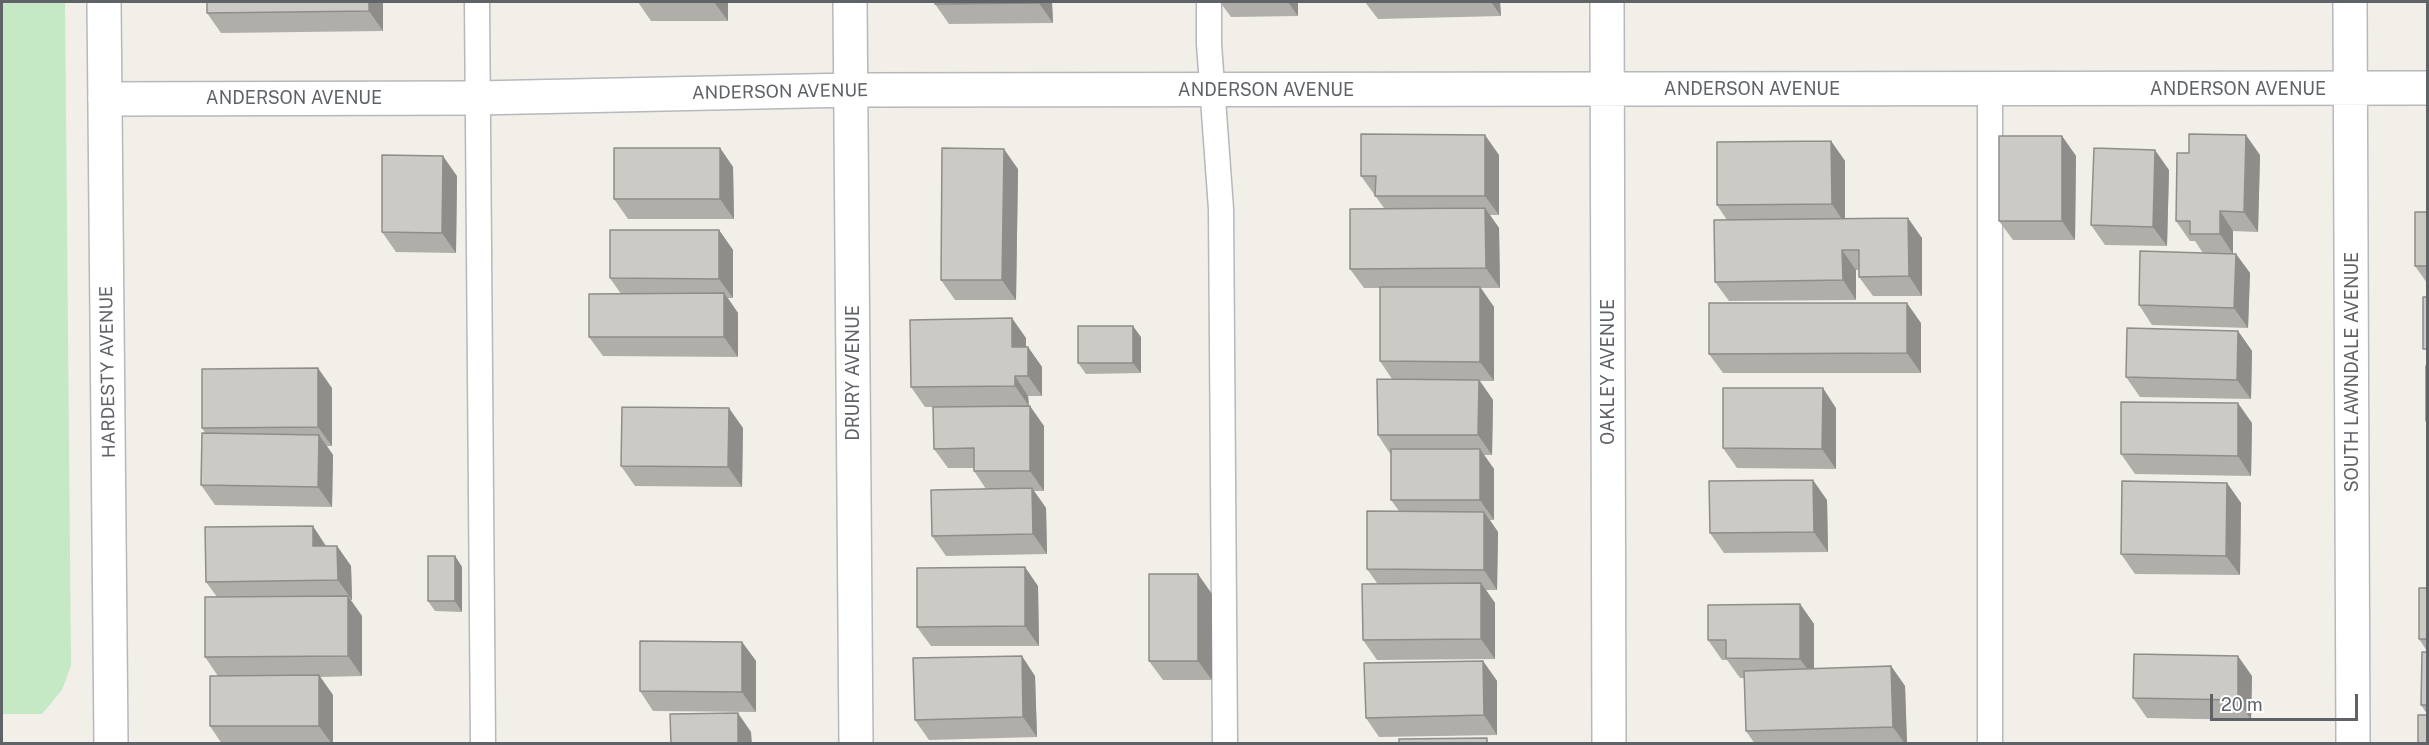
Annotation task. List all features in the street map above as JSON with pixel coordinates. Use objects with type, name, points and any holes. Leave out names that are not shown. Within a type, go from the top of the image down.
[{"type":"street","name":"HARDESTY AVENUE","points":[[104,2],[111,744]]},
{"type":"street","name":"DRURY AVENUE","points":[[850,2],[856,744]]},
{"type":"street","name":"OAKLEY AVENUE","points":[[1607,2],[1609,744]]},
{"type":"street","name":"SOUTH LAWNDALE AVENUE","points":[[2350,2],[2353,744]]},
{"type":"street","name":"ANDERSON AVENUE","points":[[105,99],[478,98],[851,90],[2427,88]]},
{"type":"lane","points":[[477,2],[483,744]]},
{"type":"lane","points":[[1209,2],[1221,209],[1225,744]]},
{"type":"lane","points":[[1990,89],[1990,744]]},
{"type":"green space","points":[[2,2],[65,2],[71,665],[62,690],[42,714],[2,714]]},
{"type":"building","points":[[207,2],[369,2],[369,11],[207,13]]},
{"type":"building","points":[[935,2],[1039,2],[1039,3],[935,4]]},
{"type":"building","points":[[1361,134],[1485,135],[1485,196],[1375,196],[1376,176],[1361,176]]},
{"type":"building","points":[[2189,134],[2246,135],[2244,212],[2220,211],[2220,234],[2190,234],[2190,221],[2176,221],[2177,153],[2189,153]]},
{"type":"building","points":[[1999,136],[2062,136],[2062,221],[1999,221]]},
{"type":"building","points":[[1831,141],[1832,204],[1717,205],[1717,142]]},
{"type":"building","points":[[614,148],[720,148],[720,199],[614,199]]},
{"type":"building","points":[[942,148],[1004,149],[1002,280],[941,280]]},
{"type":"building","points":[[2094,148],[2155,150],[2153,227],[2091,225]]},
{"type":"building","points":[[382,155],[443,156],[442,233],[382,232]]},
{"type":"building","points":[[1485,208],[1486,268],[1350,269],[1350,209]]},
{"type":"building","points":[[2415,212],[2427,212],[2427,266],[2415,266]]},
{"type":"building","points":[[1908,218],[1909,276],[1859,277],[1859,250],[1842,250],[1843,280],[1715,282],[1714,220]]},
{"type":"building","points":[[610,230],[719,230],[719,279],[610,278]]},
{"type":"building","points":[[2140,251],[2236,254],[2234,308],[2139,305]]},
{"type":"building","points":[[1380,287],[1480,287],[1480,362],[1380,361]]},
{"type":"building","points":[[724,293],[724,337],[589,337],[589,294]]},
{"type":"building","points":[[2423,297],[2427,297],[2427,349],[2423,349]]},
{"type":"building","points":[[1709,303],[1907,303],[1907,353],[1709,354]]},
{"type":"building","points":[[1012,318],[1012,347],[1028,347],[1028,376],[1015,376],[1015,386],[911,387],[910,320]]},
{"type":"building","points":[[1078,326],[1133,326],[1133,363],[1078,363]]},
{"type":"building","points":[[2127,328],[2238,331],[2237,380],[2126,377]]},
{"type":"building","points":[[2427,366],[2427,421],[2426,421]]},
{"type":"building","points":[[318,368],[318,427],[202,428],[202,369]]},
{"type":"building","points":[[1377,379],[1479,380],[1478,435],[1378,435]]},
{"type":"building","points":[[1723,388],[1823,388],[1822,449],[1723,448]]},
{"type":"building","points":[[2121,402],[2238,403],[2238,456],[2121,454]]},
{"type":"building","points":[[1030,406],[1030,471],[974,471],[974,448],[934,449],[933,407]]},
{"type":"building","points":[[622,407],[729,408],[728,467],[621,466]]},
{"type":"building","points":[[202,433],[319,435],[318,487],[201,485]]},
{"type":"building","points":[[1391,449],[1480,449],[1480,500],[1391,500]]},
{"type":"building","points":[[1813,480],[1814,532],[1710,533],[1709,481]]},
{"type":"building","points":[[2122,481],[2227,483],[2226,556],[2121,554]]},
{"type":"building","points":[[1032,488],[1033,534],[932,536],[931,490]]},
{"type":"building","points":[[1367,511],[1484,512],[1484,570],[1367,569]]},
{"type":"building","points":[[313,526],[313,546],[337,546],[338,580],[206,582],[205,527]]},
{"type":"building","points":[[428,556],[455,556],[455,601],[428,601]]},
{"type":"building","points":[[1025,567],[1025,626],[917,627],[917,568]]},
{"type":"building","points":[[1149,574],[1198,574],[1198,661],[1149,661]]},
{"type":"building","points":[[1481,583],[1481,639],[1363,640],[1362,584]]},
{"type":"building","points":[[2419,588],[2427,588],[2427,639],[2419,639]]},
{"type":"building","points":[[348,596],[348,656],[205,657],[205,597]]},
{"type":"building","points":[[1800,604],[1800,659],[1726,658],[1726,640],[1708,640],[1708,605]]},
{"type":"building","points":[[640,641],[742,642],[742,692],[640,691]]},
{"type":"building","points":[[2422,652],[2427,652],[2427,705],[2421,705]]},
{"type":"building","points":[[2134,654],[2238,656],[2238,700],[2133,698]]},
{"type":"building","points":[[1022,656],[1023,717],[915,720],[913,658]]},
{"type":"building","points":[[1483,661],[1484,715],[1366,718],[1364,663]]},
{"type":"building","points":[[1891,666],[1893,727],[1746,731],[1744,671]]},
{"type":"building","points":[[319,675],[319,726],[210,726],[210,676]]},
{"type":"building","points":[[738,713],[738,744],[671,744],[670,714]]},
{"type":"building","points":[[2418,715],[2427,715],[2427,744],[2418,744]]},
{"type":"building","points":[[1487,738],[1487,744],[1399,744],[1399,739]]}]
